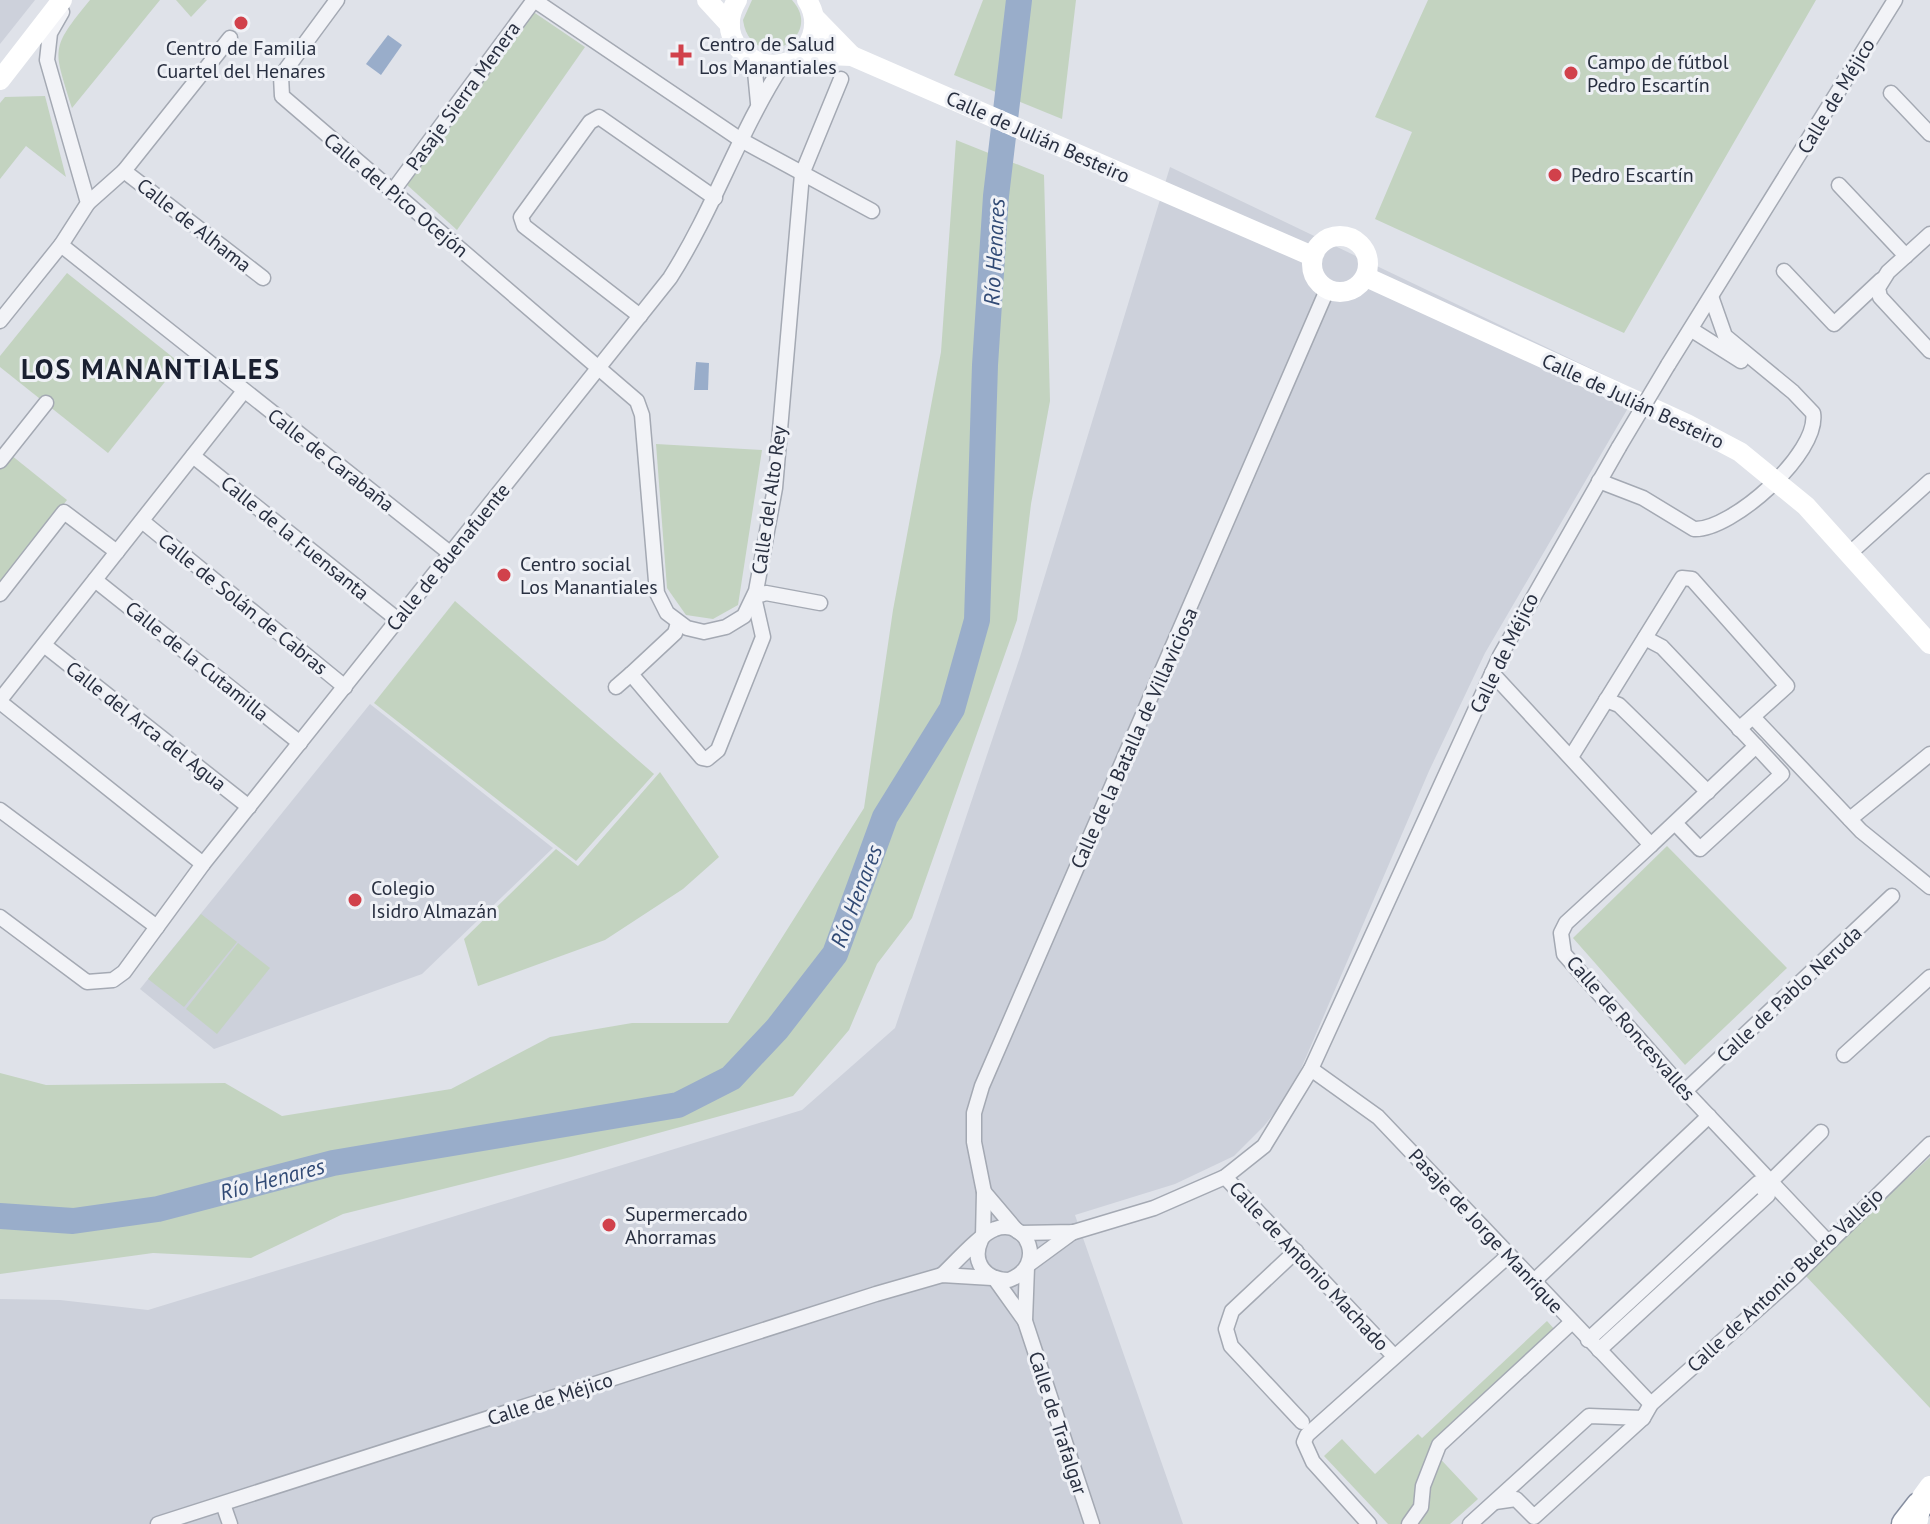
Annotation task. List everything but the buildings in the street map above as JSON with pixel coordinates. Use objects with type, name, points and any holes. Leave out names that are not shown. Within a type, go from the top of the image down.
[{"type":"street","points":[[0,80],[64,0]]},
{"type":"street","points":[[64,0],[50,33],[47,60],[88,203]]},
{"type":"street","name":"Calle del Pico Ocejón","points":[[337,0],[284,71],[280,93],[286,103],[599,368]]},
{"type":"street","points":[[534,0],[741,140],[872,211]]},
{"type":"street","name":"Pasaje Sierra Menera","points":[[392,192],[534,0]]},
{"type":"street","points":[[707,0],[730,25]]},
{"type":"street","points":[[737,0],[730,25],[734,43],[754,61],[758,103]]},
{"type":"street","name":"Calle de Méjico","points":[[1018,1232],[1074,1232],[1154,1208],[1225,1177],[1264,1146],[1311,1069],[1492,673],[1668,365],[1712,299],[1895,0]]},
{"type":"street","points":[[792,59],[812,37],[811,8]]},
{"type":"street","name":"Calle de Julián Besteiro","points":[[811,8],[852,56],[1312,256]]},
{"type":"street","points":[[0,321],[61,245],[88,203],[124,171],[230,38]]},
{"type":"street","name":"Calle de Julián Besteiro","points":[[754,61],[852,56]]},
{"type":"street","name":"Calle de Buenafuente","points":[[0,917],[72,974],[87,982],[101,983],[124,972],[203,864],[640,316],[692,244],[758,103],[792,59]]},
{"type":"street","name":"Calle del Alto Rey","points":[[678,623],[700,632],[718,630],[744,616],[754,597],[775,488],[802,174],[841,79]]},
{"type":"street","points":[[1891,93],[1930,134]]},
{"type":"street","points":[[640,316],[524,226],[521,217],[590,122],[599,117],[715,198]]},
{"type":"street","name":"Calle de Alhama","points":[[124,171],[263,278]]},
{"type":"street","points":[[1839,185],[1906,256]]},
{"type":"street","points":[[1784,271],[1834,324],[1930,234]]},
{"type":"street","points":[[1335,236],[1351,237],[1365,249],[1369,264],[1366,277],[1354,290],[1340,293],[1327,290],[1314,277],[1312,256],[1322,242],[1335,236]]},
{"type":"street","name":"Calle de Carabaña","points":[[61,245],[451,554]]},
{"type":"street","name":"Calle de Julián Besteiro","points":[[1366,277],[1702,431],[1775,478],[1930,644]]},
{"type":"street","points":[[1881,280],[1880,297],[1930,351]]},
{"type":"street","name":"Calle de la Batalla de Villaviciosa","points":[[982,1238],[984,1192],[974,1142],[974,1113],[982,1086],[1327,290]]},
{"type":"street","points":[[1599,481],[1643,498],[1694,529],[1703,529],[1736,516],[1775,478],[1795,464],[1815,425],[1813,413],[1793,392],[1725,336],[1712,299]]},
{"type":"street","points":[[1692,330],[1793,392]]},
{"type":"street","points":[[599,368],[640,406],[657,593],[663,608],[678,623],[675,633],[616,687]]},
{"type":"street","name":"Calle de Solán de Cabras","points":[[0,701],[244,391]]},
{"type":"street","points":[[0,461],[46,403]]},
{"type":"street","name":"Calle de la Fuensanta","points":[[193,456],[398,620]]},
{"type":"street","points":[[1849,554],[1930,481]]},
{"type":"street","points":[[0,594],[64,512],[117,552]]},
{"type":"street","name":"Calle de Solán de Cabras","points":[[142,521],[345,687]]},
{"type":"street","points":[[1571,757],[1682,578],[1692,579],[1787,686],[1739,729]]},
{"type":"street","name":"Calle de la Cutamilla","points":[[95,580],[300,743]]},
{"type":"street","points":[[631,674],[702,758],[715,756],[763,637],[754,597],[766,593],[820,603]]},
{"type":"street","points":[[1645,638],[1662,647],[1782,774],[1700,849],[1675,823]]},
{"type":"street","name":"Calle del Arca del Agua","points":[[44,645],[249,807]]},
{"type":"street","points":[[1492,673],[1651,845]]},
{"type":"street","points":[[1606,700],[1619,705],[1708,792]]},
{"type":"street","points":[[0,701],[203,864]]},
{"type":"street","points":[[1753,717],[1850,819],[1930,887]]},
{"type":"street","name":"Calle de Roncesvalles","points":[[1756,746],[1566,923],[1561,933],[1562,947],[1574,966],[1767,1185],[1827,1241]]},
{"type":"street","points":[[1850,819],[1930,754]]},
{"type":"street","points":[[0,810],[157,927]]},
{"type":"street","name":"Calle de Pablo Neruda","points":[[1685,1091],[1892,896]]},
{"type":"street","points":[[1844,1055],[1930,977]]},
{"type":"street","name":"Pasaje de Jorge Manrique","points":[[1311,1069],[1378,1117],[1651,1404]]},
{"type":"street","points":[[1533,1282],[1709,1116]]},
{"type":"street","points":[[1594,1345],[1758,1183],[1767,1185],[1821,1132]]},
{"type":"street","name":"Calle de Antonio Buero Vallejo","points":[[1491,1504],[1516,1499],[1534,1517],[1643,1418],[1651,1404],[1794,1277],[1827,1241],[1930,1144]]},
{"type":"street","name":"Calle de Antonio Machado","points":[[1225,1177],[1393,1355]]},
{"type":"street","name":"Calle de la Batalla de Villaviciosa","points":[[984,1192],[1018,1232]]},
{"type":"street","points":[[995,1229],[1018,1232],[1030,1247],[1028,1266],[1017,1277],[993,1278],[984,1273],[977,1256],[982,1238],[995,1229]]},
{"type":"street","name":"Calle de Méjico","points":[[1028,1266],[1074,1232]]},
{"type":"street","name":"Calle de Méjico","points":[[942,1275],[982,1238]]},
{"type":"street","points":[[1296,1251],[1232,1311],[1226,1329],[1231,1346],[1302,1422]]},
{"type":"street","name":"Calle de Antonio Machado","points":[[1369,1524],[1313,1462],[1305,1450],[1307,1435],[1393,1355],[1401,1352],[1508,1256]]},
{"type":"street","name":"Calle de Trafalgar","points":[[1025,1321],[1028,1266]]},
{"type":"street","name":"Calle de Méjico","points":[[158,1524],[942,1275],[993,1278]]},
{"type":"street","name":"Calle de Trafalgar","points":[[993,1278],[1025,1321],[1092,1524]]},
{"type":"street","points":[[1409,1524],[1421,1507],[1423,1486],[1439,1445],[1572,1322]]},
{"type":"street","points":[[1470,1524],[1589,1416],[1643,1418]]},
{"type":"street","points":[[223,1504],[230,1524]]},
{"type":"shaded area","points":[[0,0],[35,0],[0,44]]},
{"type":"shaded area","points":[[1170,167],[1638,391],[1485,653],[1429,771],[1291,1092],[1264,1126],[1234,1156],[1175,1184],[1075,1215],[1183,1524],[0,1524],[0,1299],[60,1300],[148,1310],[802,1110],[895,1028],[1020,657]]},
{"type":"shaded area","name":"Colegio Isidro Almazán","points":[[370,704],[553,848],[422,974],[214,1049],[140,989]]},
{"type":"green space","points":[[90,0],[160,0],[72,108],[61,73],[59,50],[67,30]]},
{"type":"green space","points":[[176,0],[207,0],[191,17]]},
{"type":"green space","points":[[752,0],[792,0],[800,14],[800,27],[794,38],[784,46],[771,49],[759,46],[749,37],[743,20]]},
{"type":"green space","points":[[983,0],[1076,0],[1062,119],[954,75]]},
{"type":"green space","name":"Pedro Escartín","points":[[1428,0],[1816,0],[1624,333],[1375,219],[1412,132],[1375,117]]},
{"type":"green space","points":[[532,11],[585,47],[457,230],[406,184]]},
{"type":"green space","points":[[45,96],[66,177],[26,146],[0,179],[0,103],[5,97]]},
{"type":"green space","points":[[956,140],[1044,175],[1050,401],[1031,504],[1017,620],[912,918],[877,964],[849,1030],[793,1096],[571,1157],[343,1214],[251,1258],[153,1253],[0,1274],[0,1073],[46,1085],[225,1083],[282,1116],[451,1089],[550,1037],[632,1023],[728,1023],[864,808],[893,610],[941,352]]},
{"type":"green space","points":[[67,273],[180,363],[108,453],[0,367],[0,356]]},
{"type":"green space","points":[[656,444],[762,450],[738,605],[713,619],[686,615],[667,588]]},
{"type":"green space","points":[[11,455],[67,500],[0,584],[0,469]]},
{"type":"green space","points":[[455,601],[654,774],[576,861],[374,703]]},
{"type":"green space","points":[[660,772],[719,857],[683,889],[605,940],[478,986],[464,939],[556,849],[578,866]]},
{"type":"green space","points":[[1667,846],[1787,968],[1685,1065],[1573,938]]},
{"type":"green space","points":[[201,914],[237,942],[184,1007],[148,979]]},
{"type":"green space","points":[[238,943],[270,968],[217,1034],[186,1009]]},
{"type":"green space","points":[[1930,1157],[1930,1408],[1804,1274]]},
{"type":"green space","points":[[1547,1321],[1556,1331],[1431,1449],[1478,1499],[1450,1524],[1388,1524],[1324,1456],[1342,1439],[1375,1474],[1418,1434],[1422,1438]]},
{"type":"water","points":[[388,35],[402,45],[381,75],[366,64]]},
{"type":"water","points":[[696,362],[709,363],[708,390],[694,390]]},
{"type":"waterway","name":"Río Henares","points":[[0,1216],[73,1221],[158,1209],[333,1163],[678,1105],[731,1078],[777,1029],[835,954],[885,817],[952,709],[977,620],[985,365],[996,196],[1019,0]]},
{"type":"place","name":"Centro de Familia Cuartel del Henares","points":[[241,23]]},
{"type":"place","name":"Centro de Salud Los Manantiales","points":[[681,55]]},
{"type":"place","name":"Campo de fútbol Pedro Escartín","points":[[1571,73]]},
{"type":"place","name":"Pedro Escartín","points":[[1555,175]]},
{"type":"place","name":"Centro social Los Manantiales","points":[[504,575]]},
{"type":"place","name":"Colegio Isidro Almazán","points":[[355,900]]},
{"type":"place","name":"Supermercado Ahorramas","points":[[609,1225]]},
{"type":"district","name":"LOS MANANTIALES","points":[[151,369]]}]
